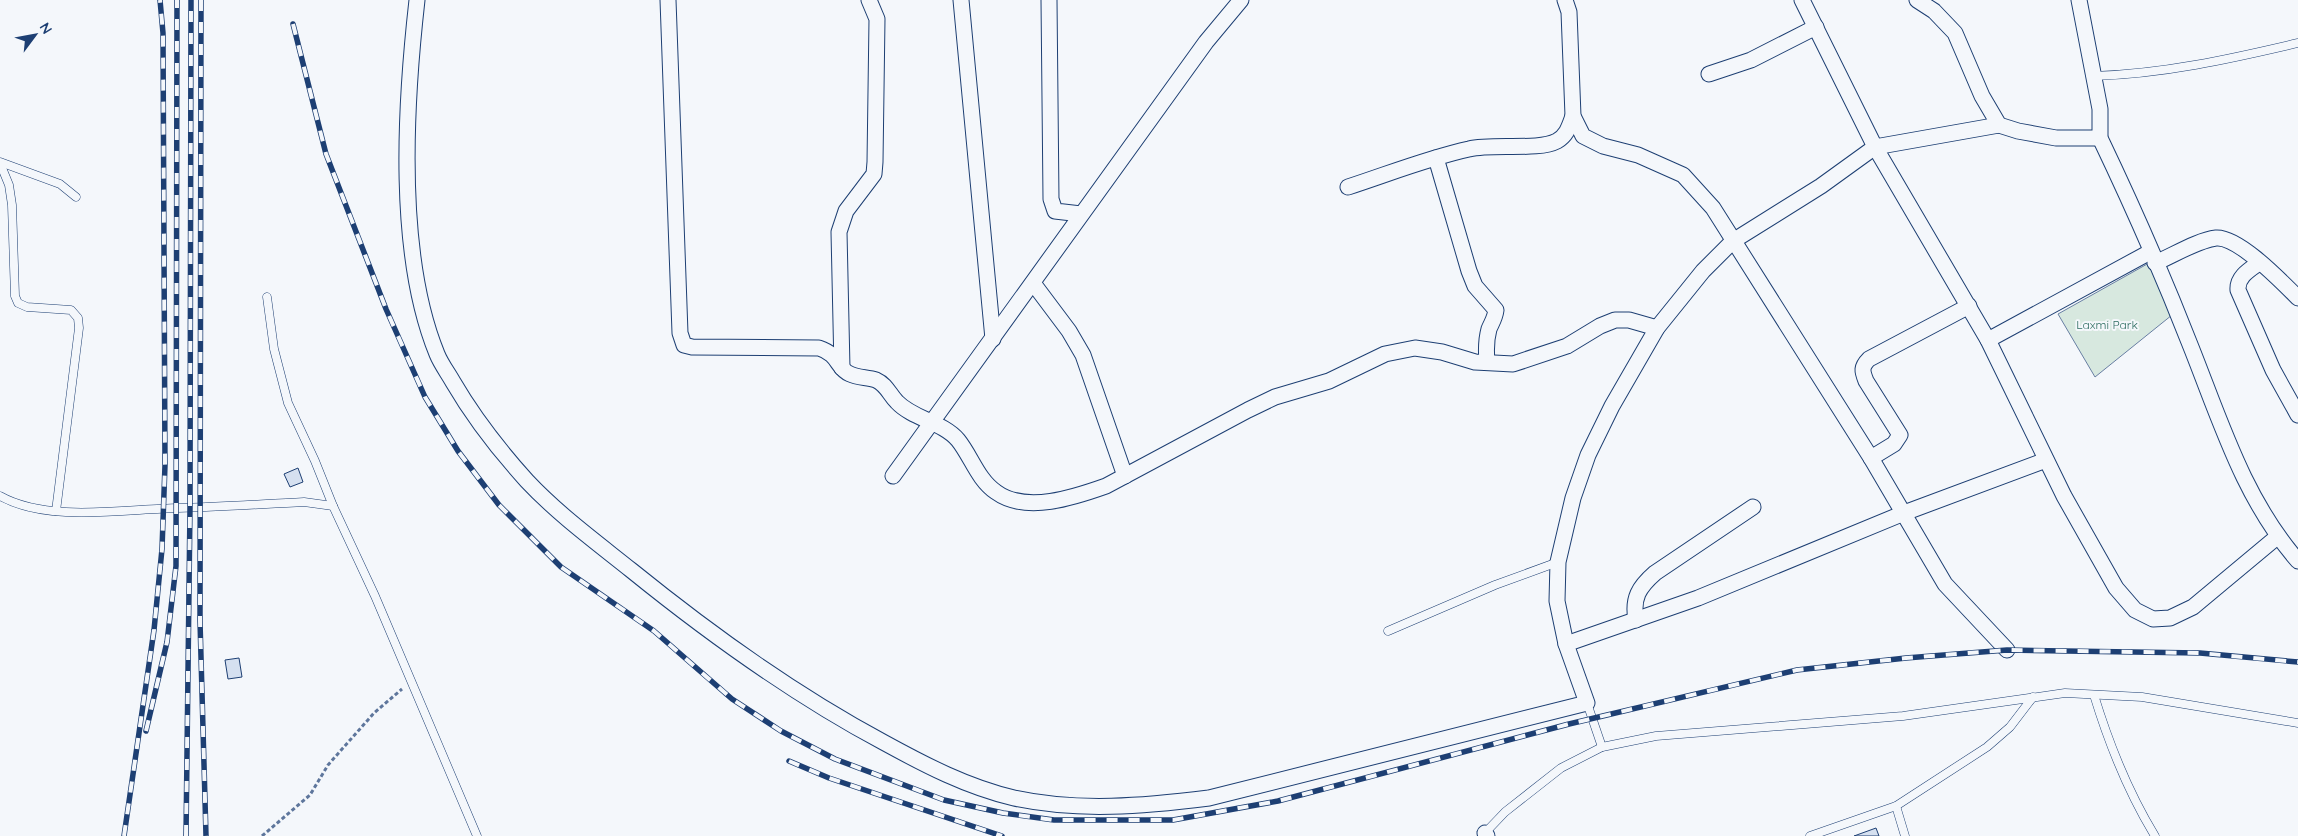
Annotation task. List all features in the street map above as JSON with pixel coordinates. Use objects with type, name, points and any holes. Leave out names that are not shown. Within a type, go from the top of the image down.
[{"type":"street","points":[[417,0],[409,64],[409,227],[417,287],[437,355],[470,411],[529,482],[592,539],[673,604],[754,664],[850,724],[942,774],[1015,798],[1078,806],[1146,806],[1209,798],[1587,703],[1566,644],[1557,601],[1558,562],[1573,498],[1588,455],[1612,406],[1657,328],[1703,271],[1733,241],[1813,190],[1875,147],[2000,125],[2018,132],[2056,138],[2100,138]]},
{"type":"street","points":[[668,0],[682,341],[684,345],[692,347],[819,348],[830,352],[849,374],[876,380],[885,386],[897,402],[958,439],[980,475],[995,492],[1010,499],[1029,502],[1050,501],[1085,494],[1125,476],[1275,397],[1329,380],[1385,354],[1415,348],[1486,362],[1513,364],[1567,346],[1600,326],[1615,320],[1628,320],[1657,328]]},
{"type":"street","points":[[842,368],[839,232],[846,211],[874,174],[876,162],[877,19],[869,0]]},
{"type":"street","points":[[961,0],[993,339]]},
{"type":"street","points":[[1049,0],[1051,199],[1055,212],[1081,214]]},
{"type":"street","points":[[893,476],[1206,42],[1240,0]]},
{"type":"street","points":[[1348,187],[1471,148],[1505,145],[1544,145],[1557,141],[1568,132],[1573,116],[1569,12],[1565,0]]},
{"type":"street","points":[[1802,0],[1875,147],[1988,340],[2046,460],[2116,588],[2135,610],[2153,619],[2170,618],[2193,607],[2277,537]]},
{"type":"street","points":[[1917,0],[1934,11],[1955,33],[1982,96],[2000,125]]},
{"type":"street","points":[[2079,0],[2100,109],[2100,138],[2153,257],[2246,484],[2277,537],[2298,561]]},
{"type":"street","points":[[1709,74],[1730,69],[1751,60],[1816,27]]},
{"type":"street","points":[[1573,116],[1583,136],[1602,146],[1638,155],[1683,174],[1713,208],[1871,458],[1945,584],[2007,650]]},
{"type":"street","points":[[1436,158],[1469,271],[1475,286],[1496,310],[1495,319],[1490,328],[1486,343],[1486,362]]},
{"type":"street","points":[[1988,340],[2153,257],[2216,238],[2229,240],[2259,263],[2298,298]]},
{"type":"street","points":[[2259,263],[2242,277],[2238,283],[2238,290],[2273,370],[2298,414]]},
{"type":"street","points":[[1032,282],[1069,331],[1083,355],[1125,476]]},
{"type":"street","points":[[1871,458],[1894,444],[1900,436],[1866,381],[1862,372],[1863,365],[1869,359],[1969,306]]},
{"type":"street","points":[[1566,644],[1636,620],[1784,564],[1904,513],[2046,460]]},
{"type":"street","points":[[1636,620],[1634,606],[1636,595],[1644,583],[1655,573],[1753,507]]},
{"type":"lane","points":[[2093,76],[2133,75],[2177,70],[2298,42]]},
{"type":"lane","points":[[0,163],[60,184],[76,197]]},
{"type":"lane","points":[[0,163],[9,185],[12,205],[14,296],[18,303],[27,307],[71,310],[78,318],[79,328],[56,511]]},
{"type":"lane","points":[[267,298],[274,348],[288,403],[316,460],[333,506],[375,596],[477,836]]},
{"type":"lane","points":[[0,496],[10,502],[56,511],[92,512],[304,502],[333,506]]},
{"type":"lane","points":[[1388,631],[1487,588],[1558,562]]},
{"type":"lane","points":[[1485,835],[1505,812],[1561,768],[1602,747],[1656,736],[1903,716],[2066,693],[2142,697],[2298,723]]},
{"type":"lane","points":[[2094,695],[2105,732],[2127,783],[2155,836]]},
{"type":"lane","points":[[1810,836],[1896,806],[1988,747],[2010,727],[2033,697]]},
{"type":"lane","points":[[1587,703],[1602,747]]},
{"type":"lane","points":[[1896,806],[1905,836]]},
{"type":"path","points":[[262,836],[310,795],[328,765],[374,713],[410,682]]},
{"type":"green space","name":"Laxmi Park","points":[[2149,263],[2172,315],[2095,377],[2058,314]]},
{"type":"building","points":[[298,468],[303,482],[290,487],[284,474]]},
{"type":"building","points":[[239,658],[242,677],[228,679],[225,660]]},
{"type":"building","points":[[1876,828],[1879,836],[1854,836]]},
{"type":"railway","points":[[124,836],[154,630],[162,549],[165,465],[163,33],[160,0]]},
{"type":"railway","points":[[146,731],[167,642],[176,566],[177,0]]},
{"type":"railway","points":[[186,836],[190,508],[191,0]]},
{"type":"railway","points":[[201,0],[200,621],[206,836]]},
{"type":"railway","points":[[293,24],[326,154],[386,309],[425,397],[458,451],[499,505],[561,567],[654,631],[732,699],[781,731],[835,759],[944,800],[1003,813],[1054,820],[1173,820],[1278,801],[1569,724],[1797,670],[1906,658],[2007,650],[2200,653],[2298,662]]},
{"type":"railway","points":[[789,761],[829,778],[1002,836]]}]
